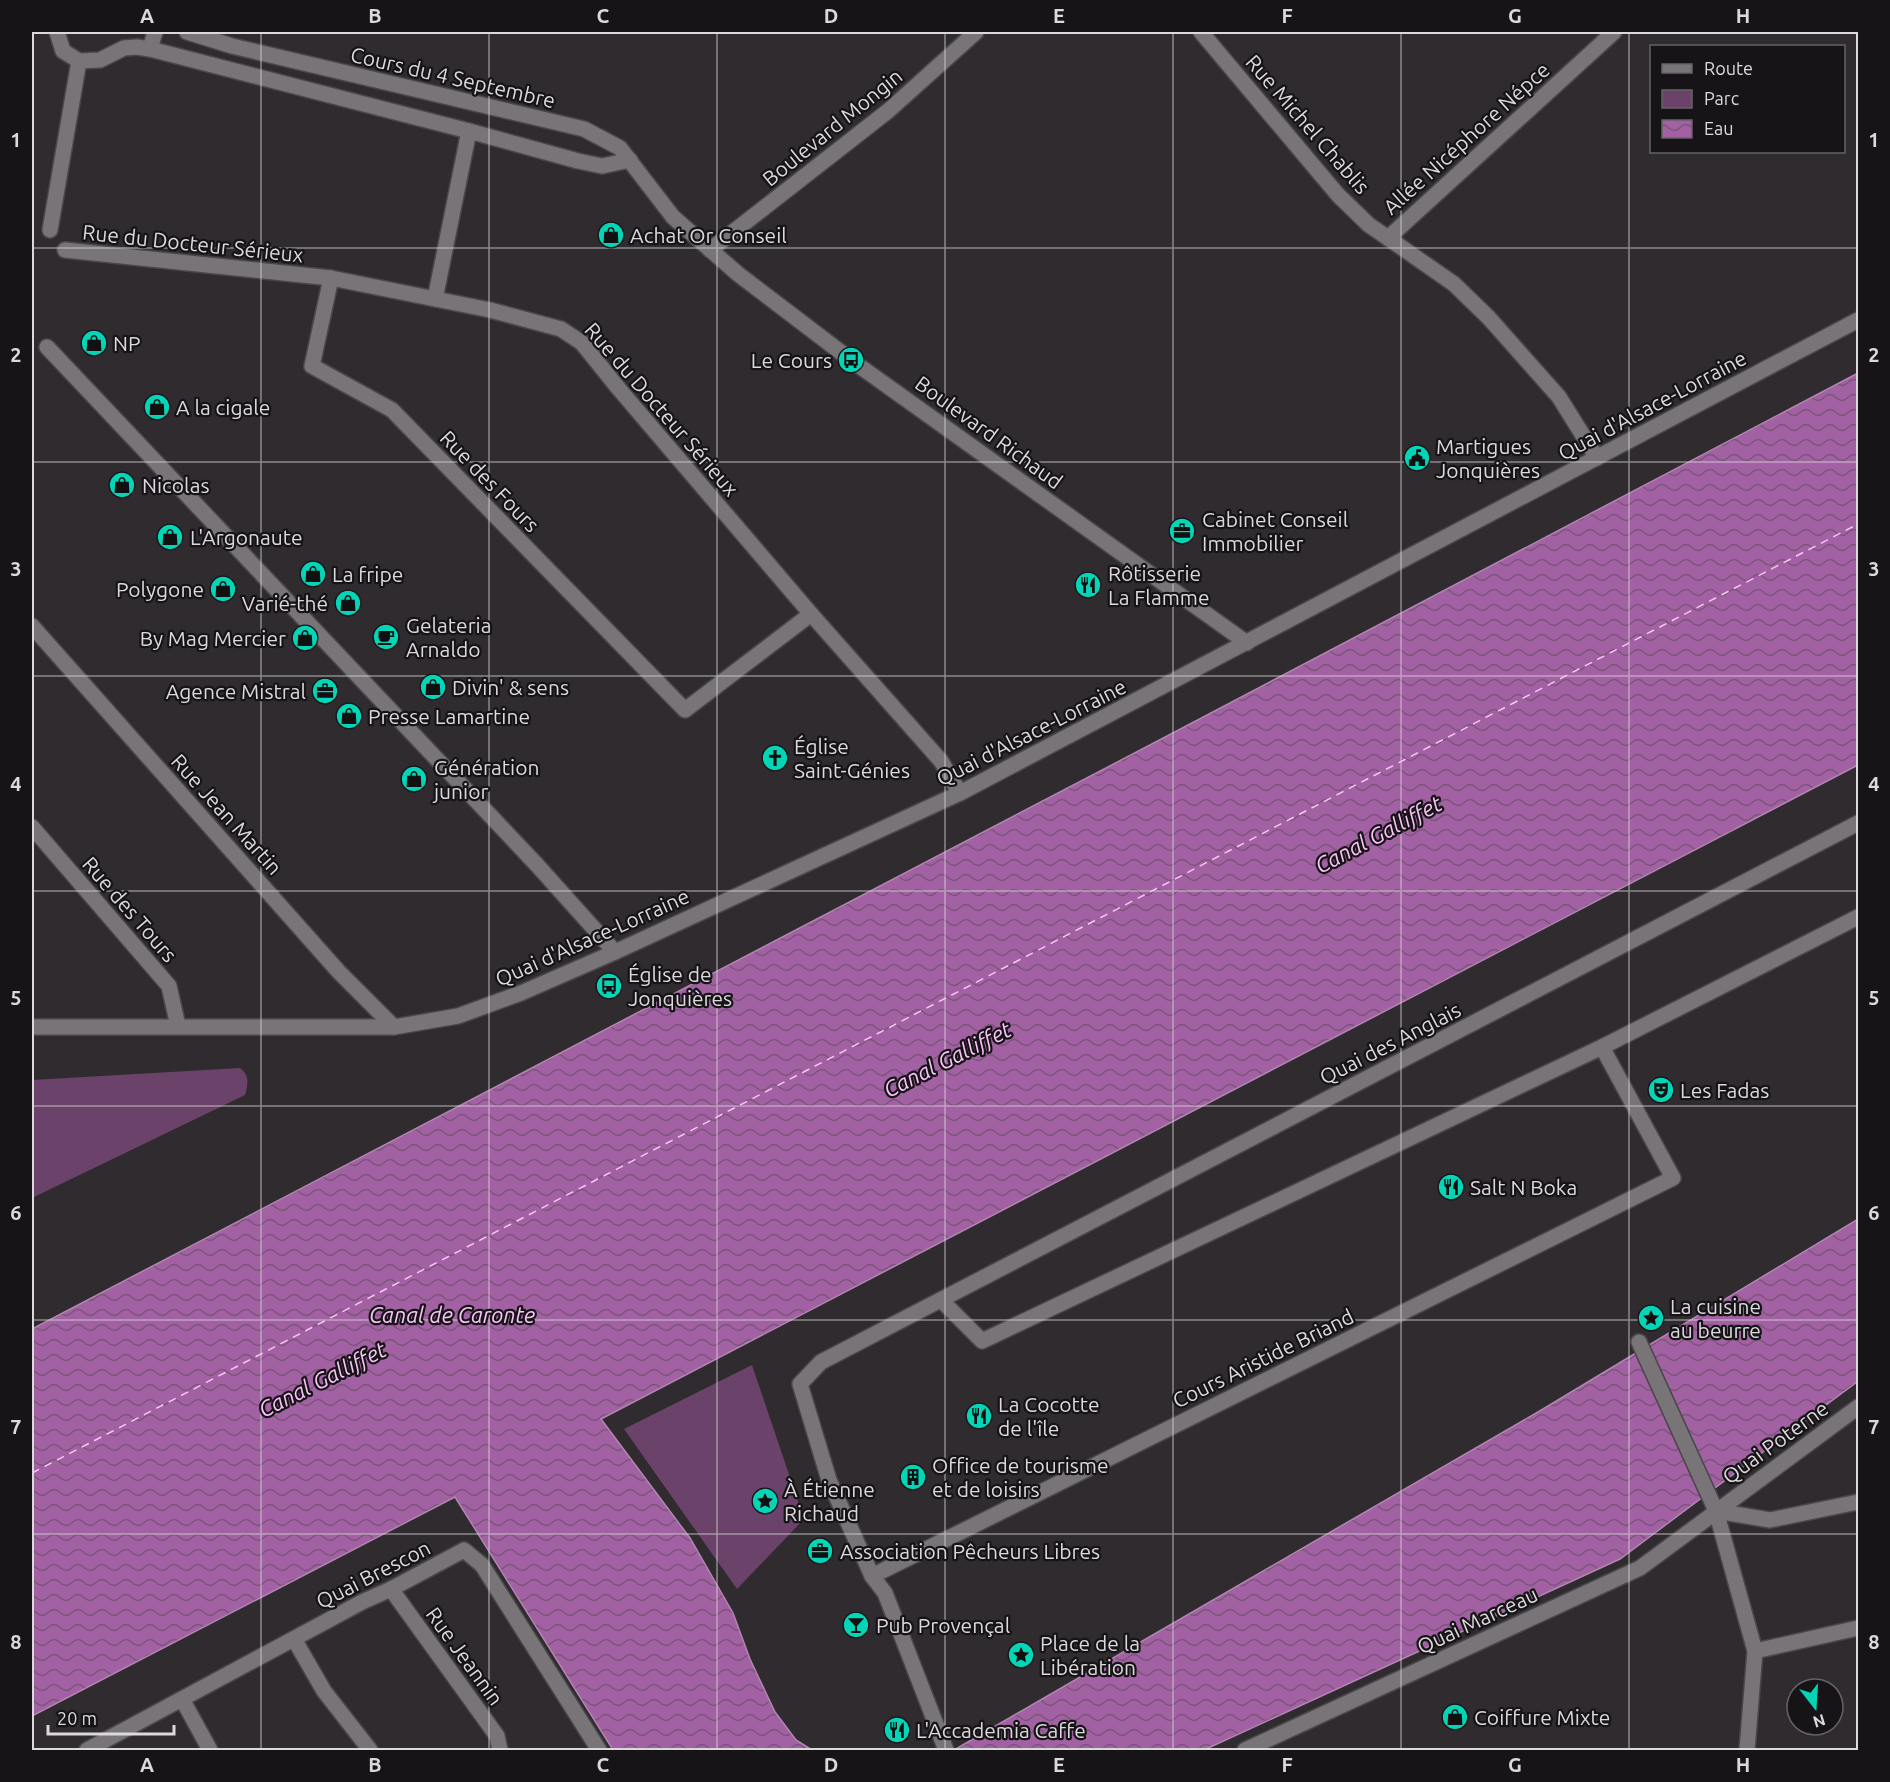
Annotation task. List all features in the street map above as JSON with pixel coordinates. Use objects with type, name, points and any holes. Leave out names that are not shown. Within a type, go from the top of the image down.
[{"type":"street","points":[[57,32],[63,51],[78,61],[100,60],[124,48],[137,46],[602,166],[630,160]]},
{"type":"street","points":[[150,49],[155,32]]},
{"type":"street","name":"Cours du 4 Septembre","points":[[187,32],[232,46],[584,129],[620,148],[674,217],[710,250]]},
{"type":"street","name":"Boulevard Mongin","points":[[710,250],[888,111],[976,32]]},
{"type":"street","name":"Rue Michel Chablis","points":[[1201,32],[1338,195],[1369,225],[1388,238]]},
{"type":"street","name":"Allée Nicéphore Népce","points":[[1597,458],[1558,397],[1489,318],[1454,284],[1388,238],[1614,32]]},
{"type":"street","points":[[50,230],[78,61]]},
{"type":"street","points":[[435,299],[469,130]]},
{"type":"street","name":"Rue du Docteur Sérieux","points":[[65,250],[331,278],[531,319],[561,329],[582,343],[626,398],[811,614],[941,761],[960,793]]},
{"type":"street","name":"Boulevard Richaud","points":[[710,250],[851,360],[1247,643]]},
{"type":"street","name":"Rue des Fours","points":[[331,278],[312,366],[392,410],[685,710],[811,614]]},
{"type":"street","name":"Quai d'Alsace-Lorraine","points":[[32,1027],[394,1027],[458,1016],[521,993],[960,793],[1858,320]]},
{"type":"street","points":[[47,347],[537,865],[615,952]]},
{"type":"street","name":"Rue Jean Martin","points":[[32,626],[339,972],[394,1027]]},
{"type":"street","name":"Quai des Anglais","points":[[946,1750],[885,1593],[872,1576],[829,1480],[800,1384],[821,1362],[1858,823]]},
{"type":"street","name":"Rue des Tours","points":[[32,827],[169,986],[178,1026]]},
{"type":"street","points":[[941,1300],[982,1341],[1602,1047],[1858,917]]},
{"type":"street","name":"Cours Aristide Briand","points":[[872,1576],[1673,1178],[1602,1047]]},
{"type":"street","points":[[1639,1342],[1716,1511],[1755,1651],[1747,1750]]},
{"type":"street","name":"Quai Poterne","points":[[1716,1511],[1858,1407]]},
{"type":"street","points":[[1716,1511],[1770,1520],[1858,1502]]},
{"type":"street","name":"Quai Marceau","points":[[1245,1750],[1640,1568],[1716,1511]]},
{"type":"street","name":"Quai Brescon","points":[[87,1750],[362,1602],[464,1550],[482,1565],[599,1750]]},
{"type":"street","name":"Rue Jeannin","points":[[391,1589],[497,1737],[500,1750]]},
{"type":"street","points":[[1755,1651],[1858,1628]]},
{"type":"street","points":[[294,1639],[324,1691],[370,1750]]},
{"type":"street","points":[[182,1700],[210,1750]]},
{"type":"green space","points":[[240,1068],[247,1077],[245,1095],[32,1198],[32,1080]]},
{"type":"green space","points":[[752,1365],[804,1519],[737,1589],[624,1429]]},
{"type":"water","name":"Canal de Caronte","points":[[1858,373],[1858,765],[601,1419],[690,1538],[733,1613],[750,1659],[775,1712],[796,1740],[812,1750],[613,1750],[455,1497],[32,1716],[32,1329]]},
{"type":"water","points":[[1858,1219],[1858,1381],[1620,1559],[1204,1750],[954,1750],[1543,1409]]},
{"type":"ferry route","points":[[32,1473],[1858,524]]},
{"type":"place","name":"Achat Or Conseil","points":[[611,235]]},
{"type":"place","name":"NP","points":[[94,343]]},
{"type":"place","name":"Le Cours","points":[[851,360]]},
{"type":"place","name":"A la cigale","points":[[157,407]]},
{"type":"place","name":"Martigues Jonquières","points":[[1417,458]]},
{"type":"place","name":"Nicolas","points":[[122,485]]},
{"type":"place","name":"Cabinet Conseil Immobilier","points":[[1182,531]]},
{"type":"place","name":"L'Argonaute","points":[[170,537]]},
{"type":"place","name":"La fripe","points":[[313,574]]},
{"type":"place","name":"Rôtisserie La Flamme","points":[[1088,585]]},
{"type":"place","name":"Polygone","points":[[223,589]]},
{"type":"place","name":"Varié-thé","points":[[348,603]]},
{"type":"place","name":"Gelateria Arnaldo","points":[[386,637]]},
{"type":"place","name":"By Mag Mercier","points":[[305,638]]},
{"type":"place","name":"Divin' & sens","points":[[433,687]]},
{"type":"place","name":"Agence Mistral","points":[[325,691]]},
{"type":"place","name":"Presse Lamartine","points":[[349,716]]},
{"type":"place","name":"Église Saint-Génies","points":[[775,758]]},
{"type":"place","name":"Génération junior","points":[[414,779]]},
{"type":"place","name":"Église de Jonquières","points":[[609,986]]},
{"type":"place","name":"Les Fadas","points":[[1661,1090]]},
{"type":"place","name":"Salt N Boka","points":[[1451,1187]]},
{"type":"place","name":"La cuisine au beurre","points":[[1651,1318]]},
{"type":"place","name":"La Cocotte de l'île","points":[[979,1416]]},
{"type":"place","name":"Office de tourisme et de loisirs","points":[[913,1477]]},
{"type":"place","name":"À Étienne Richaud","points":[[765,1501]]},
{"type":"place","name":"Association Pêcheurs Libres","points":[[820,1551]]},
{"type":"place","name":"Pub Provençal","points":[[856,1625]]},
{"type":"place","name":"Place de la Libération","points":[[1021,1655]]},
{"type":"place","name":"Coiffure Mixte","points":[[1455,1717]]},
{"type":"place","name":"L'Accademia Caffe","points":[[897,1730]]},
{"type":"water label","name":"Canal Galliffet","points":[[1378,834]]},
{"type":"water label","name":"Canal Galliffet","points":[[947,1059]]},
{"type":"water label","name":"Canal Galliffet","points":[[322,1379]]}]
